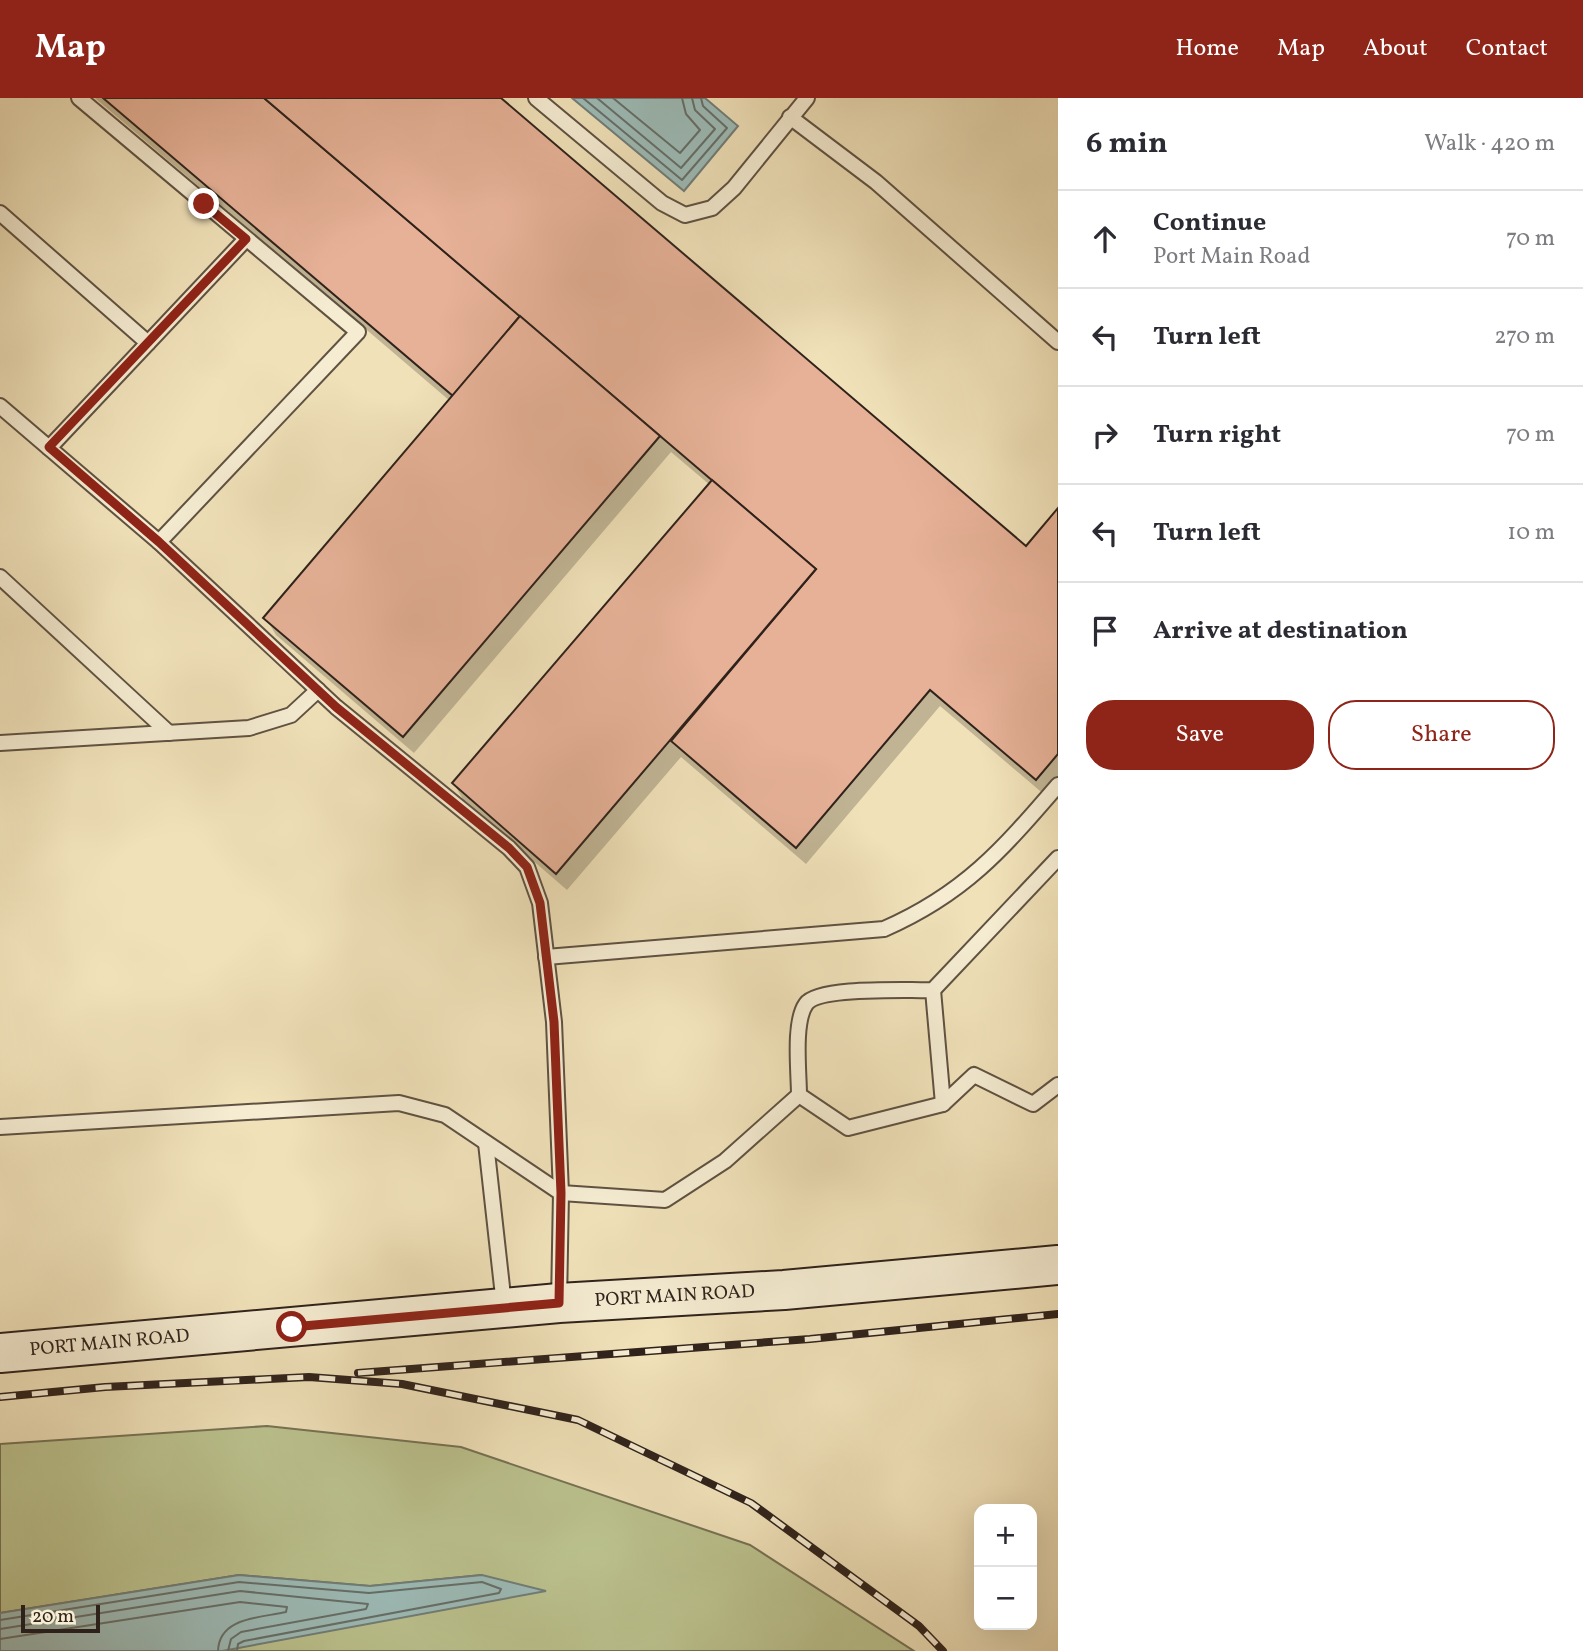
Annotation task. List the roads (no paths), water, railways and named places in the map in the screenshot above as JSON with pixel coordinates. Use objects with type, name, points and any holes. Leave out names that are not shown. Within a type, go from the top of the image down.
[{"type":"main road","name":"PORT MAIN ROAD","points":[[0,1353],[559,1303],[783,1290],[1058,1265]]},
{"type":"lane","points":[[79,98],[358,332],[159,542]]},
{"type":"lane","points":[[536,98],[662,203],[685,215],[712,208],[734,188],[807,98]]},
{"type":"lane","points":[[790,117],[876,182],[1058,342]]},
{"type":"lane","points":[[0,214],[148,343]]},
{"type":"lane","points":[[49,447],[246,239]]},
{"type":"lane","points":[[0,405],[159,542],[318,690],[509,848],[527,867],[540,903],[554,1022],[561,1193],[559,1303]]},
{"type":"lane","points":[[0,577],[169,733]]},
{"type":"lane","points":[[0,743],[249,728],[291,715],[318,690]]},
{"type":"lane","points":[[546,957],[884,929],[926,910],[959,887],[1009,843],[1058,785]]},
{"type":"lane","points":[[0,1128],[399,1103],[445,1115],[561,1193],[665,1199],[725,1161],[799,1095],[799,1024],[806,1004],[817,996],[839,992],[933,990],[1058,858]]},
{"type":"lane","points":[[933,990],[943,1104]]},
{"type":"lane","points":[[799,1095],[848,1128],[943,1104],[974,1075],[1033,1104],[1058,1085]]},
{"type":"lane","points":[[486,1143],[505,1308]]},
{"type":"water","points":[[572,98],[705,98],[738,126],[684,191]]},
{"type":"water","points":[[239,1575],[370,1586],[482,1575],[546,1591],[222,1651],[0,1651],[0,1613]]},
{"type":"railway","points":[[358,1373],[810,1339],[1058,1314]]},
{"type":"railway","points":[[0,1397],[105,1387],[309,1377],[402,1384],[578,1420],[751,1503],[919,1626],[943,1651]]}]
